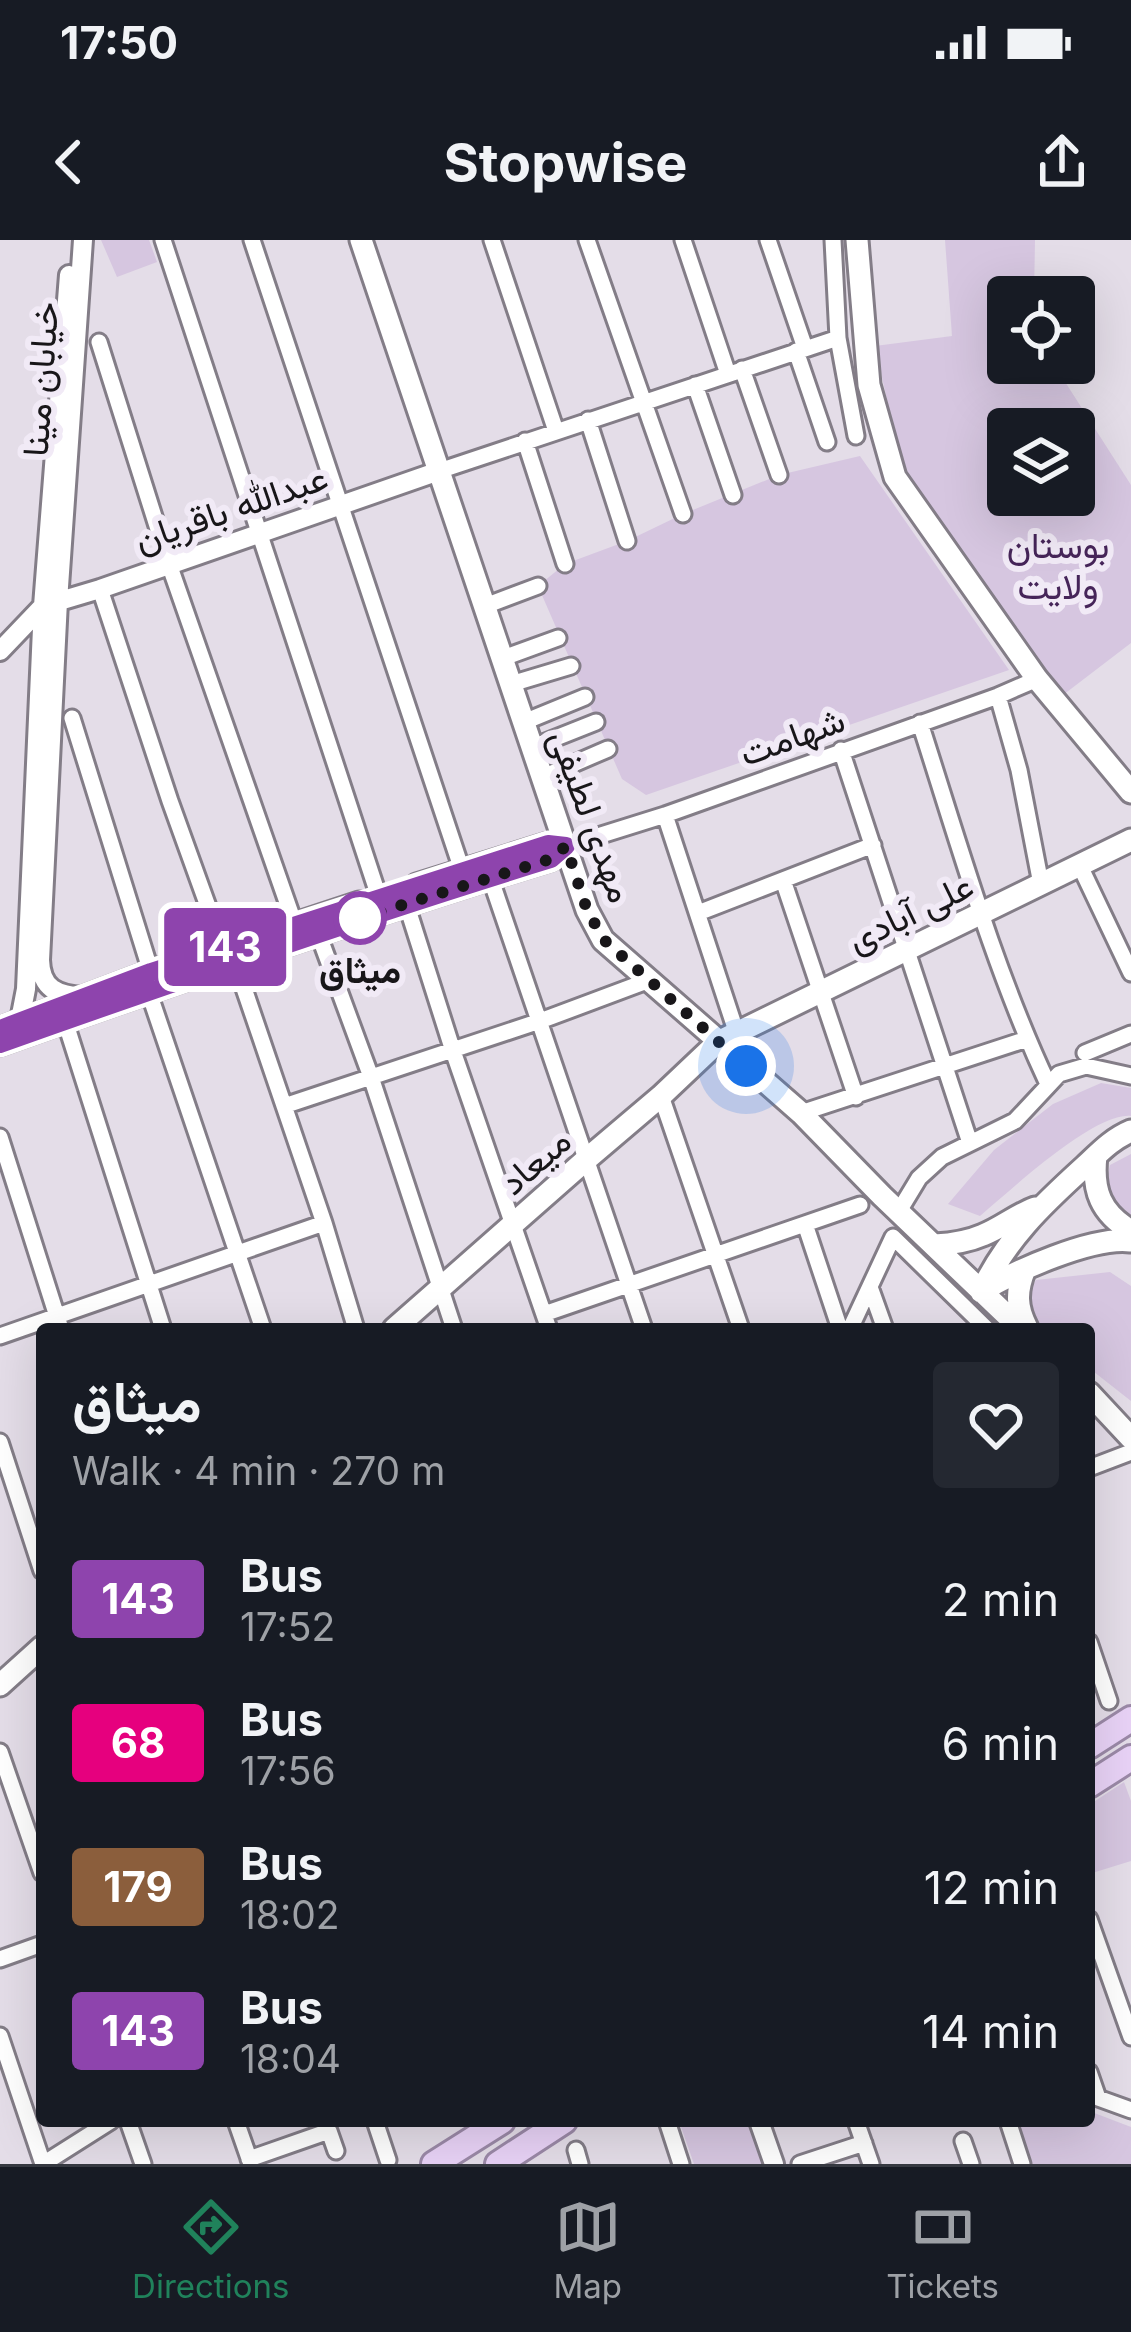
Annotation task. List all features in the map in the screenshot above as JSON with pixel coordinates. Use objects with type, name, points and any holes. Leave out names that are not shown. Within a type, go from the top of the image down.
[{"type":"highway","points":[[1095,1742],[1131,1719]]},
{"type":"highway","points":[[1095,1781],[1131,1758]]},
{"type":"highway","points":[[434,2164],[493,2127]]},
{"type":"highway","points":[[498,2164],[556,2127]]},
{"type":"main road","name":"مهدی لطیفی","points":[[361,240],[587,910],[604,940],[647,981],[728,1038],[935,1245],[973,1300],[1013,1323]]},
{"type":"main road","points":[[857,240],[869,386],[895,477],[1037,680],[1131,792]]},
{"type":"main road","name":"علی آبادی","points":[[728,1038],[1131,840]]},
{"type":"main road","points":[[229,955],[295,925],[462,870],[548,844],[566,846]]},
{"type":"main road","points":[[0,1044],[15,1028],[83,998],[318,932],[551,859],[566,846]]},
{"type":"main road","points":[[15,1028],[65,1021],[149,981]]},
{"type":"main road","name":"میعاد","points":[[401,1323],[728,1038]]},
{"type":"main road","points":[[973,1300],[996,1260],[1041,1206],[1114,1139],[1131,1131]]},
{"type":"main road","points":[[1096,1156],[1094,1175],[1102,1207],[1131,1231]]},
{"type":"main road","points":[[935,1245],[987,1234],[1041,1206]]},
{"type":"main road","points":[[973,1300],[1025,1269],[1102,1241],[1131,1241]]},
{"type":"main road","points":[[1022,1323],[1018,1286],[1025,1269]]},
{"type":"main road","points":[[1095,1399],[1131,1438]]},
{"type":"main road","points":[[0,1685],[36,1652]]},
{"type":"main road","points":[[1095,1742],[1120,1702]]},
{"type":"street","name":"خیابان مینا","points":[[15,1028],[26,988],[73,240]]},
{"type":"street","name":"خیابان مینا","points":[[83,240],[51,603],[40,972],[50,990],[83,998]]},
{"type":"street","points":[[163,240],[379,897]]},
{"type":"street","points":[[252,240],[462,870]]},
{"type":"street","points":[[492,240],[556,431]]},
{"type":"street","points":[[587,240],[682,514]]},
{"type":"street","points":[[683,240],[778,475]]},
{"type":"street","points":[[768,240],[827,442]]},
{"type":"street","points":[[833,240],[838,338],[856,436]]},
{"type":"street","points":[[439,471],[838,338]]},
{"type":"street","points":[[99,342],[170,565],[295,925]]},
{"type":"street","points":[[695,385],[733,495]]},
{"type":"street","points":[[588,420],[627,541]]},
{"type":"street","points":[[525,441],[565,564]]},
{"type":"street","name":"عبدالله باقریان","points":[[51,603],[439,471]]},
{"type":"street","points":[[485,606],[538,586]]},
{"type":"street","points":[[100,589],[170,801],[284,1106],[354,1323]]},
{"type":"street","points":[[0,651],[51,603]]},
{"type":"street","points":[[502,658],[558,638]]},
{"type":"street","points":[[511,684],[571,666]]},
{"type":"street","name":"شهامت","points":[[566,846],[1037,680]]},
{"type":"street","points":[[998,696],[1019,770],[1041,884]]},
{"type":"street","points":[[524,722],[585,698]]},
{"type":"street","points":[[72,718],[149,981],[261,1323]]},
{"type":"street","points":[[532,747],[596,722]]},
{"type":"street","points":[[920,723],[982,914],[1048,1084]]},
{"type":"street","points":[[543,776],[608,749]]},
{"type":"street","points":[[841,750],[970,1143]]},
{"type":"street","points":[[665,814],[698,913],[728,1038]]},
{"type":"street","points":[[698,913],[873,845]]},
{"type":"street","points":[[1080,866],[1131,973]]},
{"type":"street","points":[[490,878],[642,1323]]},
{"type":"street","points":[[784,880],[856,1097]]},
{"type":"street","points":[[406,903],[546,1322],[629,1285],[860,1205]]},
{"type":"street","points":[[318,932],[452,1323]]},
{"type":"street","points":[[284,1106],[647,981]]},
{"type":"street","points":[[65,1021],[162,1323]]},
{"type":"street","points":[[1085,1053],[1131,1034]]},
{"type":"street","points":[[801,1113],[1027,1039]]},
{"type":"street","points":[[899,1211],[919,1178],[942,1156],[1015,1121],[1059,1074],[1085,1066],[1131,1076]]},
{"type":"street","points":[[661,1096],[739,1323]]},
{"type":"street","points":[[0,1136],[58,1323],[148,1285],[324,1223]]},
{"type":"street","points":[[806,1224],[838,1323]]},
{"type":"street","points":[[853,1323],[893,1237],[973,1300],[984,1323]]},
{"type":"street","points":[[870,1287],[883,1323]]},
{"type":"street","points":[[0,1336],[36,1328]]},
{"type":"street","points":[[0,1442],[36,1552]]},
{"type":"street","points":[[1095,1466],[1131,1452]]},
{"type":"street","points":[[1095,1654],[1120,1702]]},
{"type":"street","points":[[0,1752],[36,1856]]},
{"type":"street","points":[[1095,1936],[1131,2037]]},
{"type":"street","points":[[0,1959],[36,1946]]},
{"type":"street","points":[[0,2036],[6,2075],[43,2164],[102,2127]]},
{"type":"street","points":[[1095,2100],[1131,2110]]},
{"type":"street","points":[[130,2127],[143,2164]]},
{"type":"street","points":[[238,2127],[250,2162],[328,2131],[336,2152]]},
{"type":"street","points":[[377,2127],[388,2159]]},
{"type":"street","points":[[669,2127],[681,2164]]},
{"type":"street","points":[[760,2127],[774,2164]]},
{"type":"street","points":[[858,2127],[871,2164]]},
{"type":"street","points":[[1013,2127],[1022,2164]]},
{"type":"street","points":[[963,2140],[970,2164]]},
{"type":"street","points":[[800,2164],[864,2144]]},
{"type":"green space","points":[[101,240],[149,240],[157,262],[117,277]]},
{"type":"green space","name":"بوستان ولایت","points":[[945,240],[1035,240],[1034,276],[987,276],[987,384],[1066,384],[1082,408],[987,408],[987,516],[1095,516],[1095,429],[1131,485],[1131,643],[1063,695],[903,472],[875,346],[952,336]]},
{"type":"green space","points":[[860,456],[1009,670],[646,795],[622,779],[538,586],[565,564],[779,475]]},
{"type":"green space","points":[[1101,1083],[1131,1088],[1131,1116],[1115,1118],[1075,1139],[980,1216],[948,1204],[994,1150],[1053,1104]]},
{"type":"green space","points":[[1131,1154],[1131,1221],[1110,1204],[1106,1182],[1110,1165]]},
{"type":"green space","points":[[1110,1272],[1131,1286],[1131,1401],[1095,1373],[1095,1323],[1040,1323],[1032,1316],[1026,1297],[1036,1280]]},
{"type":"green space","points":[[1124,1782],[1131,1801],[1131,1861],[1095,1872],[1095,1801]]},
{"type":"green space","points":[[1095,2113],[1131,2127],[1131,2164],[1031,2164],[1018,2128],[1095,2127]]},
{"type":"green space","points":[[681,2127],[749,2127],[763,2164],[694,2164]]},
{"type":"bus line","name":"143","points":[[0,1029],[151,972],[462,870],[548,844],[566,846],[551,859],[406,903],[0,1044]]},
{"type":"place","name":"میثاق","points":[[360,918]]},
{"type":"route","points":[[360,918],[551,859],[566,846],[587,910],[604,940],[746,1066]]}]
